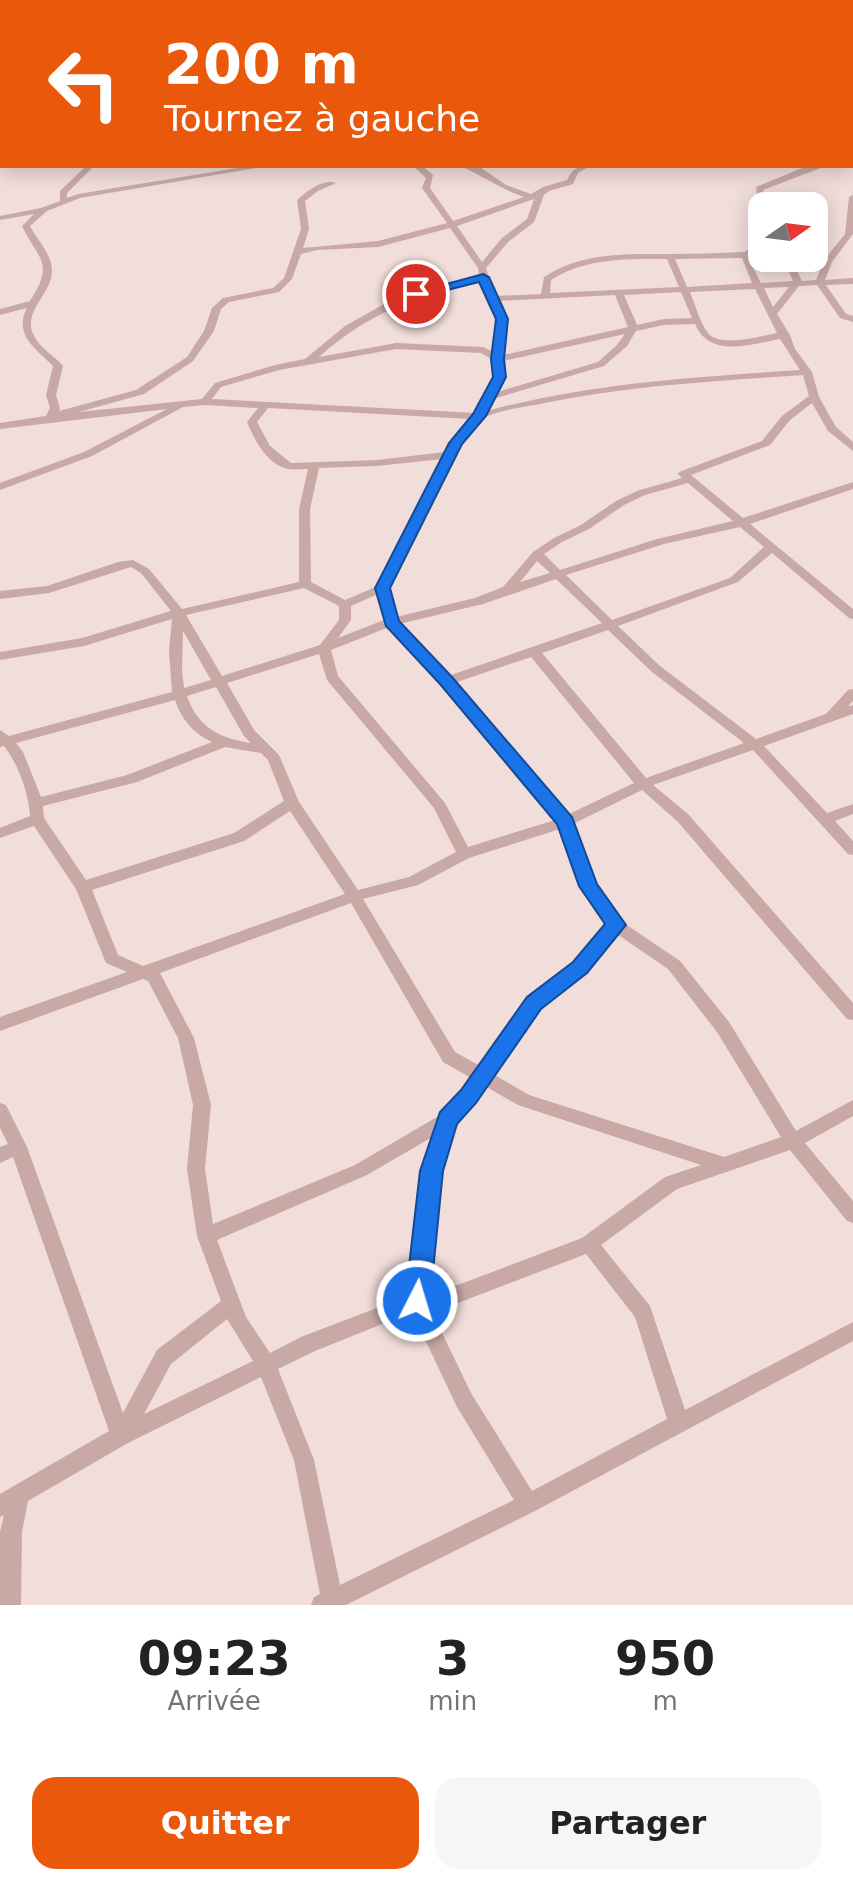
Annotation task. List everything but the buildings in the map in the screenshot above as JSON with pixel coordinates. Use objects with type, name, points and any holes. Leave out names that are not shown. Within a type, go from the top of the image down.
[{"type":"street","points":[[64,202],[63,193],[88,168]]},
{"type":"street","points":[[0,218],[44,209],[78,196],[251,168]]},
{"type":"street","points":[[0,656],[84,642],[179,613],[305,584],[345,604],[383,588],[455,443],[479,416],[500,377],[498,359],[502,319],[490,299],[482,273],[454,226],[426,188],[430,177],[420,168]]},
{"type":"street","points":[[473,168],[503,187],[536,196]]},
{"type":"street","points":[[298,252],[308,248],[374,245],[454,226],[570,182],[575,172],[582,168]]},
{"type":"street","points":[[760,192],[759,189],[808,168]]},
{"type":"street","points":[[51,417],[80,406],[140,392],[190,359],[209,331],[217,308],[226,300],[276,290],[288,279],[298,252],[298,241],[305,229],[301,200],[315,189],[332,183]]},
{"type":"street","points":[[308,362],[359,318],[422,292],[482,273],[505,240],[531,220],[536,196]]},
{"type":"street","points":[[820,283],[827,262],[851,231],[853,197]]},
{"type":"street","points":[[44,209],[26,226],[46,261],[48,273],[30,304],[28,330],[33,344],[58,366],[51,395],[55,408],[51,417]]},
{"type":"street","points":[[545,296],[547,279],[561,268],[582,261],[746,255],[749,273],[790,349],[807,372],[814,397],[832,429],[853,448]]},
{"type":"street","points":[[670,257],[706,338],[716,342],[785,335]]},
{"type":"street","points":[[793,272],[798,282]]},
{"type":"street","points":[[490,299],[853,281]]},
{"type":"street","points":[[772,314],[798,282]]},
{"type":"street","points":[[820,283],[843,316],[853,319]]},
{"type":"street","points":[[490,397],[601,364],[628,341],[633,328],[618,291]]},
{"type":"street","points":[[0,312],[30,304]]},
{"type":"street","points":[[205,402],[218,385],[278,367],[396,346],[483,350],[498,359],[664,322],[698,321]]},
{"type":"street","points":[[0,426],[51,417],[80,417],[205,402],[479,416],[523,402],[603,389],[807,372]]},
{"type":"street","points":[[814,397],[786,418],[766,443],[683,474],[853,615]]},
{"type":"street","points":[[0,487],[88,454],[183,404]]},
{"type":"street","points":[[266,404],[252,422],[259,439],[279,462],[289,466],[451,455]]},
{"type":"street","points":[[305,584],[305,508],[308,479],[314,466]]},
{"type":"street","points":[[507,590],[537,554],[620,503],[641,493],[688,480]]},
{"type":"street","points":[[1,739],[177,695],[324,648],[391,622],[479,601],[661,541],[741,523],[850,490]]},
{"type":"street","points":[[446,681],[734,580],[765,555],[771,546]]},
{"type":"street","points":[[537,554],[656,669],[756,745],[853,850]]},
{"type":"street","points":[[0,595],[49,589],[133,563],[145,571],[179,613],[249,733],[274,758],[292,803],[354,896],[449,1057],[524,1100],[721,1164]]},
{"type":"street","points":[[383,588],[391,622],[446,681],[565,822],[588,886],[616,925],[674,965],[723,1027],[793,1141],[853,1215]]},
{"type":"street","points":[[324,648],[345,620],[345,604]]},
{"type":"street","points":[[179,613],[173,658],[177,695],[197,727],[224,742],[264,749]]},
{"type":"street","points":[[324,648],[332,677],[440,806],[464,854]]},
{"type":"street","points":[[534,652],[643,784],[683,818],[853,1014]]},
{"type":"street","points":[[829,718],[853,693]]},
{"type":"street","points":[[0,1024],[354,896],[413,881],[464,854],[565,822],[643,784],[853,709]]},
{"type":"street","points":[[1,739],[16,752],[36,811],[83,887],[112,959],[154,977],[186,1038],[202,1105],[196,1169],[206,1236],[238,1322],[266,1364],[304,1460],[327,1602],[528,1504],[853,1331]]},
{"type":"street","points":[[0,833],[36,811],[224,742]]},
{"type":"street","points":[[83,887],[239,837],[292,803]]},
{"type":"street","points":[[826,819],[853,809]]},
{"type":"street","points":[[206,1236],[361,1170],[448,1119],[482,1078],[534,1003],[580,968],[616,925]]},
{"type":"street","points":[[10,1605],[9,1501],[121,1436],[266,1364],[417,1301],[458,1294],[589,1244],[671,1183],[793,1141],[853,1107]]},
{"type":"street","points":[[0,1110],[9,1151],[121,1436]]},
{"type":"street","points":[[448,1119],[432,1171],[417,1301],[464,1400],[528,1504]]},
{"type":"street","points":[[589,1244],[643,1312],[679,1424]]},
{"type":"street","points":[[121,1436],[164,1357],[231,1304]]},
{"type":"route","points":[[416,294],[483,277],[490,299],[502,319],[498,359],[500,377],[479,416],[455,443],[383,588],[391,622],[446,681],[565,822],[588,886],[616,925],[580,968],[534,1003],[448,1119],[432,1171],[417,1301]]}]
